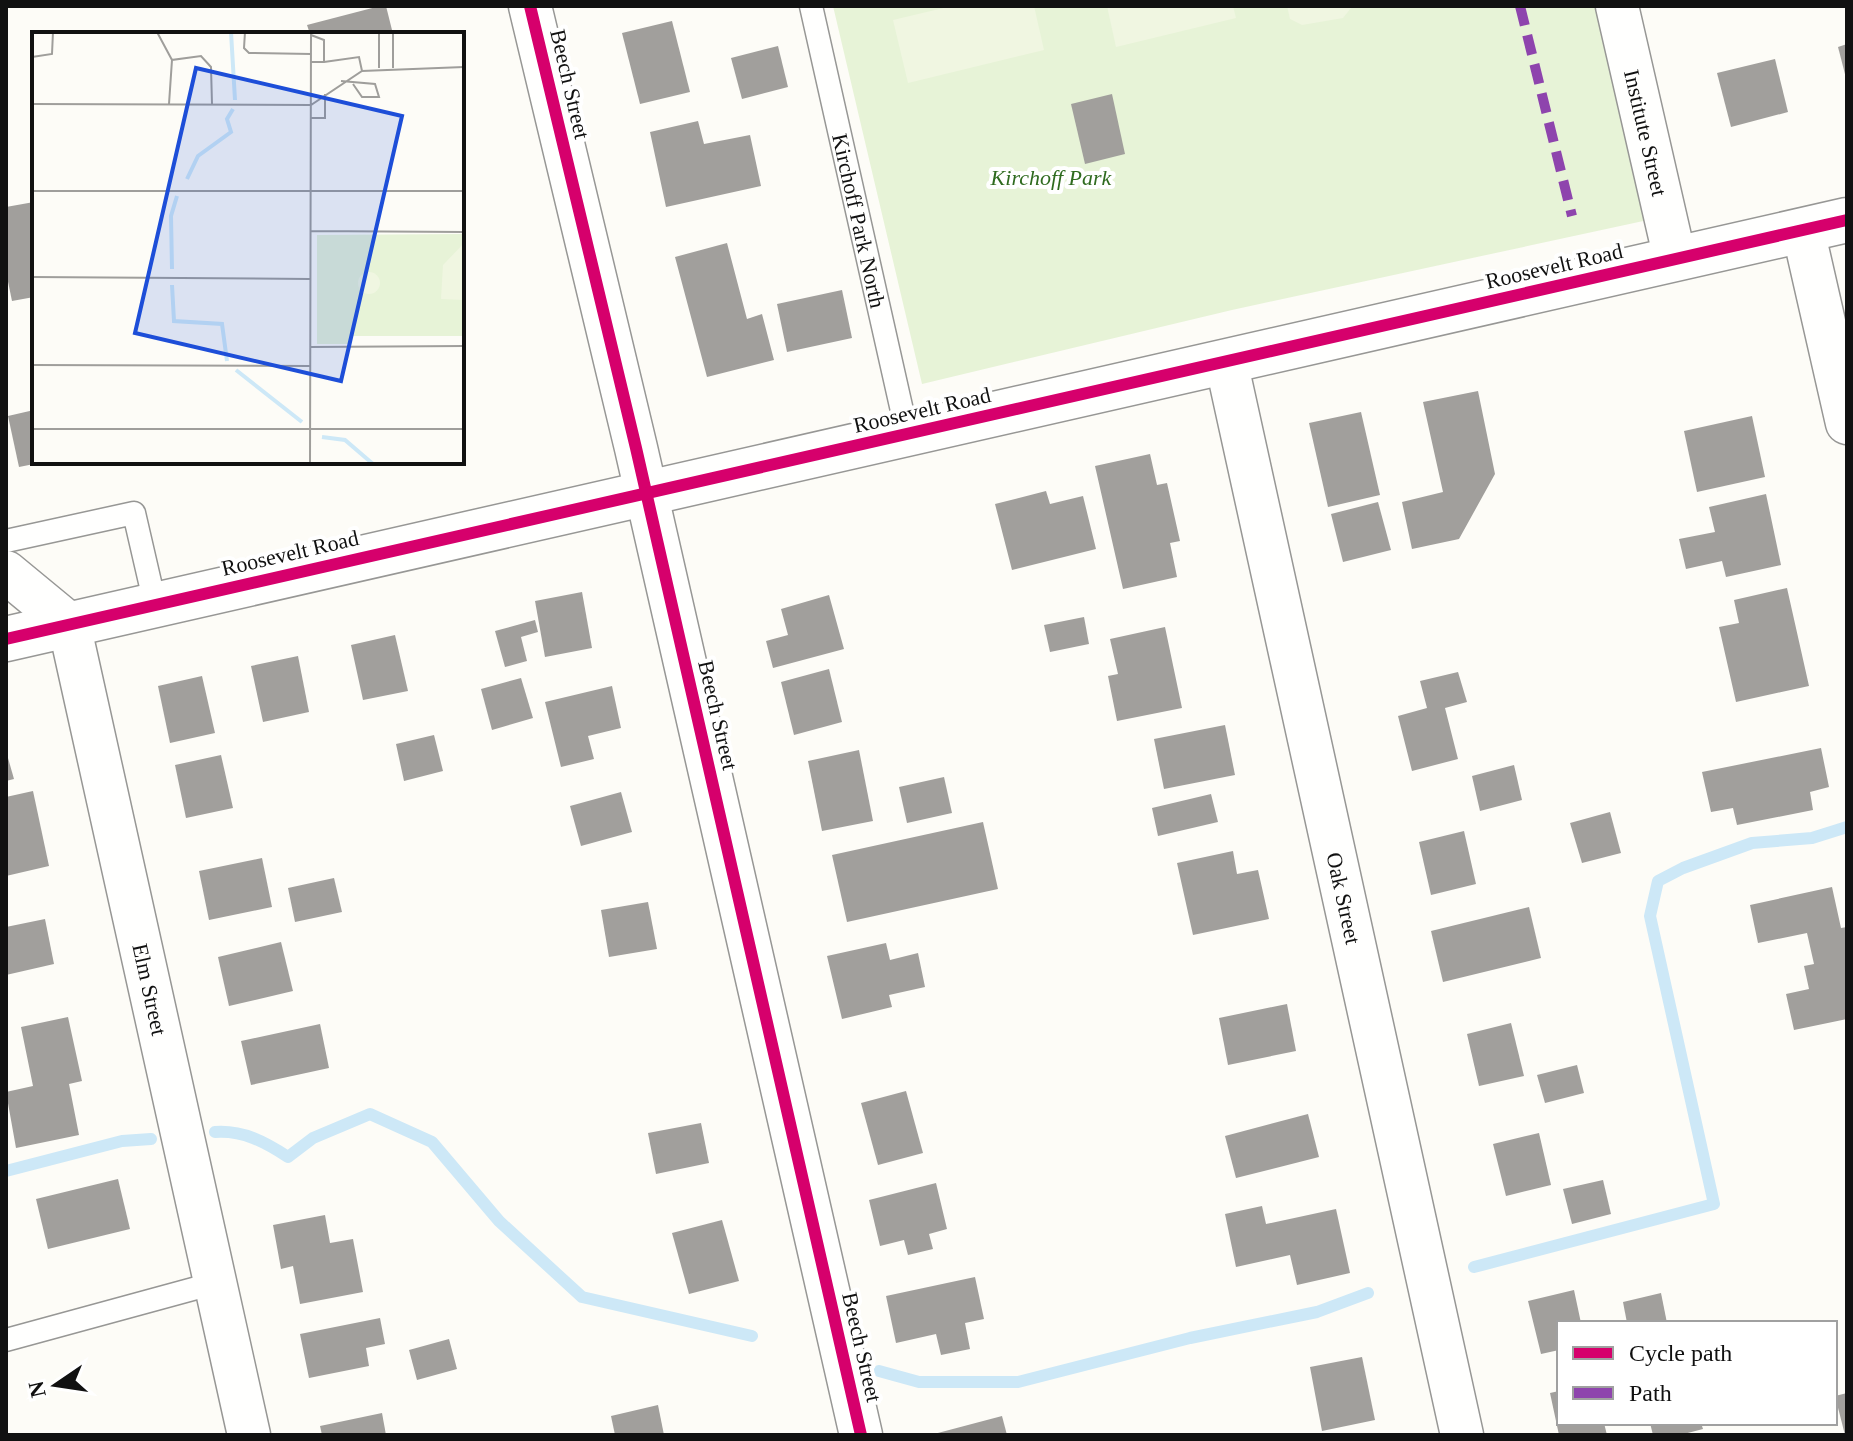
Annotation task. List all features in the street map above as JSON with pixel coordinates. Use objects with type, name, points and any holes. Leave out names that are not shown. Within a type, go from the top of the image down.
[{"type":"street","name":"Beech Street","points":[[530,6],[646,493],[861,1435]]},
{"type":"street","name":"Institute Street","points":[[1617,6],[1675,259]]},
{"type":"street","name":"Roosevelt Road","points":[[6,639],[1847,220]]},
{"type":"street","points":[[1803,230],[1847,423]]},
{"type":"street","name":"Oak Street","points":[[1226,361],[1462,1435]]},
{"type":"street","points":[[6,572],[69,624]]},
{"type":"street","name":"Elm Street","points":[[69,624],[249,1435]]},
{"type":"lane","name":"Kirchoff Park North","points":[[811,6],[907,433]]},
{"type":"lane","points":[[6,541],[134,513],[155,604]]},
{"type":"lane","points":[[6,1340],[215,1283]]},
{"type":"green space","name":"Kirchoff Park","points":[[833,6],[1597,6],[1648,220],[1232,310],[922,384]]},
{"type":"green space","points":[[952,6],[1034,6],[1044,50],[908,83],[893,20]]},
{"type":"green space","points":[[1107,6],[1233,6],[1236,18],[1116,47]]},
{"type":"green space","points":[[1287,6],[1351,8],[1343,18],[1302,25],[1290,19]]},
{"type":"building","points":[[386,6],[392,32],[309,32],[307,25]]},
{"type":"building","points":[[672,21],[690,92],[640,104],[622,33]]},
{"type":"building","points":[[1847,44],[1847,78],[1846,78],[1838,47]]},
{"type":"building","points":[[778,46],[788,87],[742,99],[731,58]]},
{"type":"building","points":[[1775,59],[1788,112],[1731,127],[1717,73]]},
{"type":"building","points":[[1112,94],[1125,154],[1085,164],[1071,104]]},
{"type":"building","points":[[698,121],[704,144],[750,135],[761,186],[666,207],[650,132]]},
{"type":"building","points":[[32,202],[32,297],[12,301],[6,272],[6,207]]},
{"type":"building","points":[[727,243],[747,319],[762,314],[774,360],[707,377],[675,257]]},
{"type":"building","points":[[842,290],[852,338],[787,352],[777,304]]},
{"type":"building","points":[[1478,391],[1495,474],[1459,539],[1412,549],[1402,502],[1443,492],[1423,402]]},
{"type":"building","points":[[32,410],[34,464],[19,467],[8,416]]},
{"type":"building","points":[[1361,412],[1380,495],[1328,507],[1309,423]]},
{"type":"building","points":[[1752,416],[1765,477],[1697,492],[1684,431]]},
{"type":"building","points":[[1150,454],[1157,485],[1167,483],[1180,541],[1170,543],[1177,577],[1123,589],[1095,466]]},
{"type":"building","points":[[1046,491],[1050,504],[1083,496],[1096,549],[1012,570],[995,504]]},
{"type":"building","points":[[1766,494],[1781,565],[1726,577],[1722,561],[1686,569],[1679,539],[1715,532],[1709,507]]},
{"type":"building","points":[[1378,502],[1391,550],[1343,562],[1331,514]]},
{"type":"building","points":[[1787,588],[1809,686],[1736,702],[1719,627],[1739,623],[1734,600]]},
{"type":"building","points":[[582,592],[592,648],[545,657],[535,601]]},
{"type":"building","points":[[829,595],[844,649],[773,668],[766,641],[788,635],[781,609]]},
{"type":"building","points":[[1084,617],[1089,644],[1050,652],[1044,625]]},
{"type":"building","points":[[535,620],[538,632],[521,637],[527,661],[505,667],[495,631]]},
{"type":"building","points":[[1165,627],[1182,708],[1117,721],[1108,676],[1118,674],[1110,639]]},
{"type":"building","points":[[395,635],[408,691],[363,700],[351,645]]},
{"type":"building","points":[[298,656],[309,712],[263,722],[251,666]]},
{"type":"building","points":[[829,669],[842,722],[794,735],[781,682]]},
{"type":"building","points":[[1458,672],[1467,702],[1445,708],[1458,759],[1412,771],[1398,716],[1427,708],[1420,681]]},
{"type":"building","points":[[202,676],[215,733],[170,743],[158,686]]},
{"type":"building","points":[[521,678],[533,718],[492,730],[481,689]]},
{"type":"building","points":[[612,686],[621,728],[588,736],[594,759],[561,767],[545,702]]},
{"type":"building","points":[[1225,725],[1235,775],[1164,789],[1154,739]]},
{"type":"building","points":[[434,735],[443,771],[404,781],[396,744]]},
{"type":"building","points":[[1821,748],[1829,787],[1810,792],[1813,810],[1737,825],[1733,808],[1711,812],[1702,772]]},
{"type":"building","points":[[859,750],[873,821],[822,831],[808,761]]},
{"type":"building","points":[[6,751],[14,779],[6,781]]},
{"type":"building","points":[[221,755],[233,808],[186,818],[175,765]]},
{"type":"building","points":[[1514,765],[1522,800],[1480,811],[1472,776]]},
{"type":"building","points":[[944,777],[952,813],[907,823],[899,787]]},
{"type":"building","points":[[33,791],[49,866],[6,876],[6,797]]},
{"type":"building","points":[[621,792],[632,832],[581,846],[570,806]]},
{"type":"building","points":[[1211,794],[1218,822],[1158,836],[1152,808]]},
{"type":"building","points":[[1610,812],[1621,853],[1582,863],[1570,823]]},
{"type":"building","points":[[983,822],[998,889],[847,922],[832,855]]},
{"type":"building","points":[[1464,831],[1476,884],[1431,895],[1419,842]]},
{"type":"building","points":[[1233,851],[1237,874],[1258,870],[1269,919],[1193,935],[1177,863]]},
{"type":"building","points":[[262,858],[272,907],[209,920],[199,871]]},
{"type":"building","points":[[334,878],[342,912],[295,922],[288,888]]},
{"type":"building","points":[[1832,887],[1841,928],[1847,927],[1847,1019],[1794,1030],[1786,994],[1809,989],[1804,966],[1814,964],[1807,933],[1758,943],[1750,905]]},
{"type":"building","points":[[648,902],[657,949],[609,957],[601,910]]},
{"type":"building","points":[[1529,907],[1541,958],[1443,982],[1431,931]]},
{"type":"building","points":[[45,919],[54,964],[6,975],[6,927]]},
{"type":"building","points":[[281,942],[293,991],[229,1006],[218,957]]},
{"type":"building","points":[[886,943],[890,960],[918,953],[925,987],[889,995],[892,1007],[842,1019],[827,956]]},
{"type":"building","points":[[1287,1004],[1296,1051],[1228,1065],[1219,1018]]},
{"type":"building","points":[[68,1017],[82,1081],[69,1084],[79,1135],[16,1148],[6,1092],[33,1086],[21,1027]]},
{"type":"building","points":[[1511,1023],[1524,1076],[1479,1086],[1467,1034]]},
{"type":"building","points":[[320,1024],[329,1068],[251,1085],[241,1041]]},
{"type":"building","points":[[1577,1065],[1584,1093],[1545,1103],[1537,1075]]},
{"type":"building","points":[[906,1091],[923,1153],[878,1165],[861,1103]]},
{"type":"building","points":[[1308,1114],[1319,1157],[1236,1178],[1225,1136]]},
{"type":"building","points":[[701,1123],[709,1163],[656,1174],[648,1133]]},
{"type":"building","points":[[1539,1133],[1551,1185],[1506,1196],[1493,1144]]},
{"type":"building","points":[[118,1179],[130,1229],[48,1249],[36,1199]]},
{"type":"building","points":[[1603,1180],[1611,1214],[1572,1224],[1563,1189]]},
{"type":"building","points":[[936,1183],[947,1229],[929,1234],[933,1249],[908,1255],[904,1240],[880,1246],[869,1200]]},
{"type":"building","points":[[1262,1206],[1266,1224],[1336,1209],[1350,1273],[1297,1285],[1290,1255],[1236,1267],[1225,1214]]},
{"type":"building","points":[[325,1215],[330,1243],[353,1239],[363,1292],[300,1304],[293,1266],[281,1269],[273,1225]]},
{"type":"building","points":[[722,1220],[739,1281],[689,1294],[672,1233]]},
{"type":"building","points":[[975,1277],[984,1319],[965,1323],[970,1349],[941,1355],[936,1334],[896,1343],[886,1296]]},
{"type":"building","points":[[1574,1290],[1581,1321],[1557,1321],[1557,1350],[1541,1354],[1528,1301]]},
{"type":"building","points":[[1661,1293],[1667,1321],[1627,1321],[1623,1302]]},
{"type":"building","points":[[380,1318],[385,1344],[366,1348],[369,1366],[309,1378],[300,1334]]},
{"type":"building","points":[[449,1339],[457,1369],[417,1380],[409,1350]]},
{"type":"building","points":[[1362,1357],[1375,1420],[1322,1431],[1310,1367]]},
{"type":"building","points":[[1557,1391],[1557,1425],[1604,1425],[1607,1435],[1559,1435],[1550,1393]]},
{"type":"building","points":[[1847,1393],[1847,1435],[1837,1404],[1837,1396]]},
{"type":"building","points":[[658,1405],[664,1435],[615,1435],[611,1416]]},
{"type":"building","points":[[382,1413],[386,1435],[322,1435],[320,1426]]},
{"type":"building","points":[[1002,1416],[1007,1435],[934,1435],[934,1434]]},
{"type":"building","points":[[1650,1425],[1702,1425],[1703,1429],[1680,1435],[1653,1435]]},
{"type":"waterway","points":[[1474,1267],[1714,1204],[1650,916],[1658,881],[1683,868],[1752,843],[1812,838],[1847,827]]},
{"type":"waterway","points":[[215,1132],[253,1138],[288,1157],[313,1138],[370,1114],[432,1142],[499,1221],[582,1297],[752,1336]]},
{"type":"waterway","points":[[6,1171],[122,1141],[151,1139]]},
{"type":"waterway","points":[[879,1371],[919,1382],[1018,1382],[1190,1338],[1317,1312],[1368,1293]]},
{"type":"marked path","points":[[1520,6],[1572,216]]},
{"type":"cycle path","points":[[530,6],[636,448],[861,1435]]},
{"type":"cycle path","points":[[6,639],[1847,220]]}]
